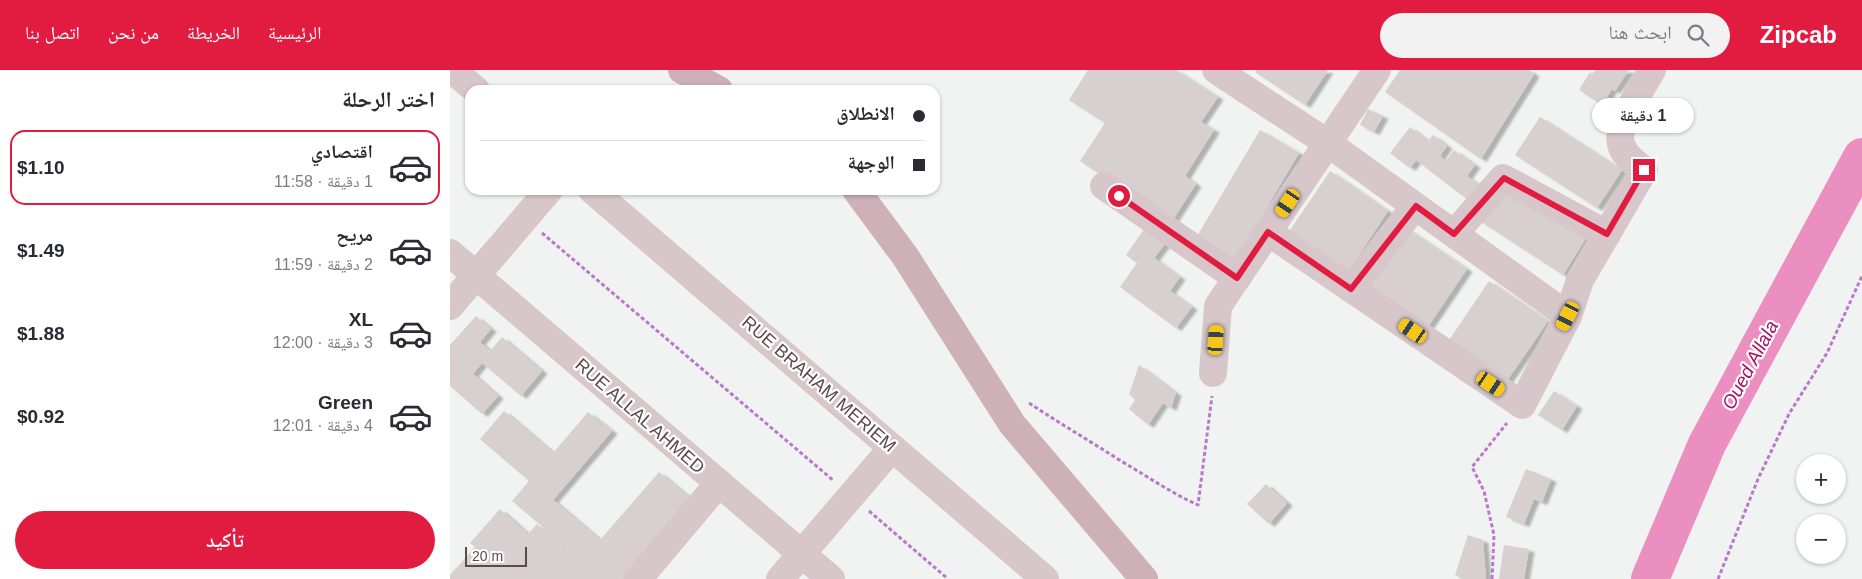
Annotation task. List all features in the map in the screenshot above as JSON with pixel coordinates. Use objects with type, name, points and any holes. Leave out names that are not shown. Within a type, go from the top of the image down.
[{"type":"main road","points":[[682,70],[710,85]]},
{"type":"main road","points":[[860,195],[909,263],[1012,424],[1144,579]]},
{"type":"street","points":[[452,70],[470,85]]},
{"type":"street","points":[[1216,70],[1329,144],[1568,316]]},
{"type":"street","points":[[1213,374],[1218,306],[1329,144],[1377,70]]},
{"type":"street","points":[[1268,232],[1522,405],[1568,316],[1580,280],[1644,170],[1628,156],[1621,145],[1620,138],[1622,125],[1652,70]]},
{"type":"street","points":[[1454,234],[1504,178],[1607,234]]},
{"type":"street","points":[[1104,186],[1237,278]]},
{"type":"street","points":[[450,306],[545,195]]},
{"type":"street","name":"RUE BRAHAM MERIEM","points":[[598,195],[1045,579]]},
{"type":"street","points":[[1351,289],[1416,206]]},
{"type":"street","name":"RUE ALLAL AHMED","points":[[450,253],[831,579]]},
{"type":"street","points":[[780,579],[892,448]]},
{"type":"street","points":[[638,579],[719,483]]},
{"type":"path","points":[[525,218],[948,579]]},
{"type":"path","points":[[1718,579],[1762,471],[1789,414],[1827,353],[1862,276]]},
{"type":"path","points":[[1024,400],[1167,490],[1198,505],[1213,374]]},
{"type":"path","points":[[1492,579],[1494,535],[1484,491],[1472,467],[1522,405]]},
{"type":"building","points":[[1088,70],[1176,70],[1218,97],[1201,122],[1214,130],[1185,176],[1196,184],[1172,221],[1080,161],[1105,123],[1069,100]]},
{"type":"building","points":[[1257,70],[1328,70],[1305,105],[1255,72]]},
{"type":"building","points":[[1400,70],[1529,70],[1534,74],[1481,159],[1385,92]]},
{"type":"building","points":[[1595,70],[1629,70],[1615,91],[1612,89],[1602,105],[1579,90],[1590,72],[1592,74]]},
{"type":"building","points":[[1368,109],[1383,116],[1374,132],[1360,125]]},
{"type":"building","points":[[1540,117],[1622,170],[1597,208],[1515,155]]},
{"type":"building","points":[[1410,127],[1428,141],[1433,135],[1447,146],[1440,156],[1446,161],[1454,150],[1475,165],[1467,176],[1479,185],[1468,200],[1416,160],[1410,168],[1390,153]]},
{"type":"building","points":[[1260,130],[1299,153],[1235,261],[1196,238]]},
{"type":"building","points":[[1330,171],[1388,211],[1347,273],[1288,233]]},
{"type":"building","points":[[1498,181],[1586,238],[1563,275],[1474,217]]},
{"type":"building","points":[[1147,225],[1168,240],[1154,258],[1180,277],[1170,291],[1192,307],[1176,328],[1120,287],[1137,263],[1126,255]]},
{"type":"building","points":[[1408,229],[1467,269],[1425,331],[1366,291]]},
{"type":"building","points":[[1489,281],[1548,321],[1506,382],[1447,343]]},
{"type":"building","points":[[476,316],[491,329],[480,342],[490,351],[502,337],[542,371],[521,396],[482,363],[473,374],[498,396],[482,414],[450,386],[450,345]]},
{"type":"building","points":[[1139,365],[1176,393],[1171,408],[1163,403],[1148,425],[1129,409],[1135,400],[1129,394]]},
{"type":"building","points":[[1554,391],[1577,406],[1562,430],[1538,415]]},
{"type":"building","points":[[504,411],[553,453],[588,412],[612,431],[553,500],[600,540],[659,472],[691,499],[623,579],[604,579],[512,501],[529,481],[480,439]]},
{"type":"building","points":[[1526,469],[1551,479],[1542,502],[1534,499],[1524,524],[1506,517]]},
{"type":"building","points":[[1266,484],[1287,503],[1269,524],[1247,504]]},
{"type":"building","points":[[500,509],[528,534],[537,524],[602,579],[450,579],[450,575],[475,547],[470,543]]},
{"type":"building","points":[[1468,535],[1483,540],[1486,579],[1462,579],[1455,575]]},
{"type":"building","points":[[1504,545],[1529,549],[1524,579],[1499,579]]},
{"type":"waterway","name":"Oued Allala","points":[[1650,579],[1707,444],[1862,157]]},
{"type":"route","points":[[1119,196],[1237,278],[1268,232],[1351,289],[1416,206],[1454,234],[1504,178],[1607,234],[1644,170]]}]
